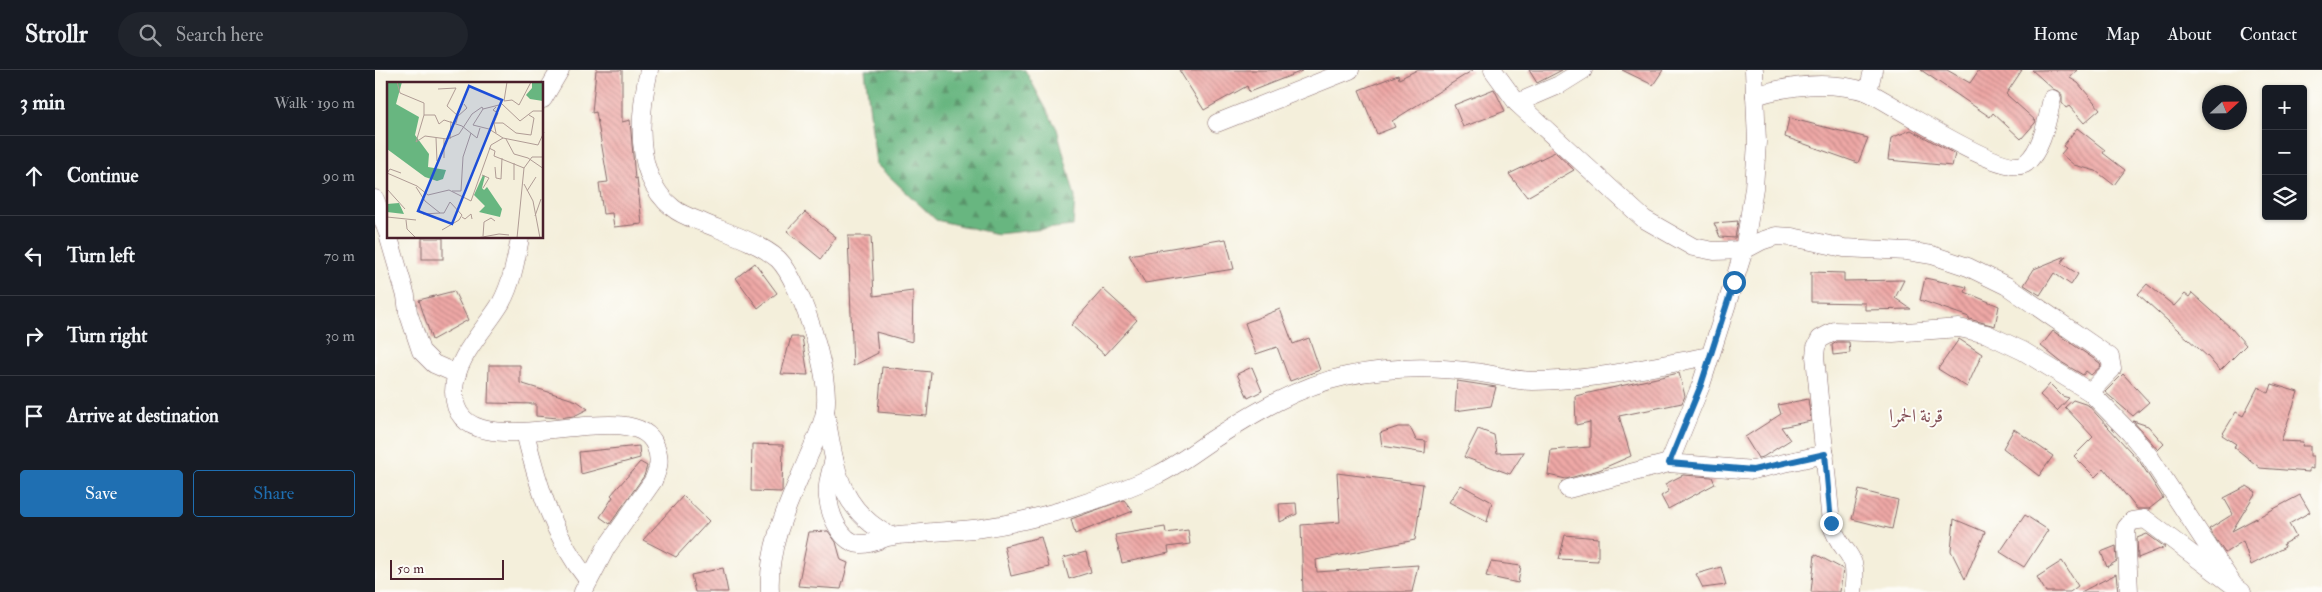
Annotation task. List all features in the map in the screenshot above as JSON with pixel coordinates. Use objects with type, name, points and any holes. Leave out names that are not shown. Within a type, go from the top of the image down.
[{"type":"street","points":[[544,96],[560,70]]},
{"type":"street","points":[[649,70],[641,118],[645,163],[659,193],[673,209],[763,249],[779,260],[796,287],[808,315],[822,369],[825,411],[834,459],[852,506],[873,527],[890,536]]},
{"type":"street","points":[[1217,123],[1350,70]]},
{"type":"street","points":[[1493,70],[1517,103],[1644,219],[1693,247],[1714,251],[1744,250],[1761,241],[1776,236],[1784,236],[1844,248],[1907,251],[1932,255],[1967,267],[2007,286],[2110,357],[2112,369],[2090,392]]},
{"type":"street","points":[[1517,103],[1559,85],[1583,70]]},
{"type":"street","points":[[1669,463],[1701,385],[1744,250],[1754,188],[1757,142],[1754,70]]},
{"type":"street","points":[[1868,92],[1873,70]]},
{"type":"street","points":[[1755,96],[1797,85],[1827,84],[1849,86],[1868,92],[1969,149],[1997,162],[2016,166],[2026,164],[2039,144],[2052,99]]},
{"type":"street","points":[[375,199],[387,232]]},
{"type":"street","points":[[390,239],[406,296],[408,312],[421,351],[435,364],[457,374]]},
{"type":"street","points":[[520,239],[514,268],[502,301],[466,354],[457,374],[454,393],[459,410],[466,420],[479,427],[497,431],[525,432],[601,424],[626,424],[648,434],[658,453],[659,469],[653,481],[606,548],[586,586]]},
{"type":"street","points":[[1853,592],[1856,569],[1854,561],[1834,533],[1831,523],[1815,356],[1816,347],[1826,334],[1835,331],[1893,333],[1959,328],[1973,330],[2023,351],[2090,392],[2149,456],[2237,587]]},
{"type":"street","points":[[834,459],[827,498],[833,516],[842,534],[857,544],[867,544],[890,536],[980,528],[1021,521],[1116,492],[1159,474],[1236,425],[1293,395],[1319,383],[1345,376],[1378,370],[1438,368],[1497,374],[1528,381],[1558,381],[1605,376],[1709,356]]},
{"type":"street","points":[[770,592],[769,575],[776,538],[825,411]]},
{"type":"street","points":[[525,432],[536,478],[548,512],[586,586]]},
{"type":"street","points":[[1568,489],[1669,463],[1753,470],[1825,454]]},
{"type":"street","points":[[2129,592],[2125,534],[2126,528],[2132,521],[2137,519],[2145,519],[2150,522],[2237,587]]},
{"type":"green space","points":[[865,70],[1025,70],[1057,129],[1075,197],[1073,226],[997,234],[936,220],[876,164]]},
{"type":"building","points":[[596,70],[622,70],[622,122],[630,120],[635,179],[637,178],[642,224],[614,227],[612,213],[603,214],[599,183],[608,182],[596,112],[592,113]]},
{"type":"building","points":[[1179,70],[1302,71],[1249,92],[1247,86],[1204,110]]},
{"type":"building","points":[[1417,70],[1473,70],[1392,121],[1395,127],[1377,134],[1359,90],[1398,75],[1399,79]]},
{"type":"building","points":[[1529,70],[1562,70],[1537,83]]},
{"type":"building","points":[[1622,70],[1663,70],[1653,85]]},
{"type":"building","points":[[1921,70],[1947,70],[1970,83],[1979,70],[2022,70],[2006,94],[2036,121],[2021,139],[1993,113],[1990,117]]},
{"type":"building","points":[[2032,70],[2077,70],[2070,78],[2078,83],[2100,109],[2084,123],[2069,106],[2066,108],[2062,103],[2060,92],[2053,89]]},
{"type":"building","points":[[1494,89],[1505,111],[1463,127],[1454,105]]},
{"type":"building","points":[[1789,118],[1868,138],[1858,163],[1785,137]]},
{"type":"building","points":[[2077,128],[2105,150],[2103,153],[2125,170],[2114,185],[2096,171],[2074,165],[2061,154],[2066,148],[2063,146]]},
{"type":"building","points":[[1911,130],[1955,154],[1952,166],[1888,160],[1891,138]]},
{"type":"building","points":[[1555,152],[1574,170],[1527,197],[1509,174]]},
{"type":"building","points":[[805,212],[836,237],[821,259],[787,231]]},
{"type":"building","points":[[1738,221],[1735,238],[1720,237],[1714,223]]},
{"type":"building","points":[[848,236],[871,236],[874,296],[913,291],[912,342],[876,332],[878,353],[853,366]]},
{"type":"building","points":[[422,239],[443,239],[443,259],[422,259]]},
{"type":"building","points":[[1226,239],[1234,269],[1145,283],[1129,255]]},
{"type":"building","points":[[2066,256],[2061,263],[2078,274],[2071,285],[2054,273],[2040,295],[2024,285],[2034,269]]},
{"type":"building","points":[[755,263],[777,293],[758,308],[736,278]]},
{"type":"building","points":[[1811,272],[1844,273],[1844,281],[1904,280],[1895,298],[1911,309],[1865,310],[1865,303],[1811,302]]},
{"type":"building","points":[[1925,278],[1967,287],[1965,292],[1999,306],[1995,326],[1969,319],[1969,317],[1920,300]]},
{"type":"building","points":[[2147,284],[2174,306],[2185,294],[2189,297],[2192,293],[2231,328],[2246,345],[2220,371],[2208,357],[2138,294]]},
{"type":"building","points":[[1103,289],[1137,320],[1105,355],[1071,325]]},
{"type":"building","points":[[454,291],[468,320],[432,340],[419,300]]},
{"type":"building","points":[[1280,309],[1293,344],[1309,338],[1320,370],[1290,381],[1277,347],[1256,354],[1245,323]]},
{"type":"building","points":[[2053,331],[2100,363],[2101,366],[2091,375],[2086,371],[2083,375],[2061,362],[2041,346]]},
{"type":"building","points":[[791,337],[802,337],[808,375],[781,374]]},
{"type":"building","points":[[1959,339],[1982,354],[1967,387],[1938,369]]},
{"type":"building","points":[[1837,342],[1849,342],[1850,353],[1833,355],[1832,345]]},
{"type":"building","points":[[489,365],[520,365],[520,383],[577,401],[588,409],[574,416],[558,418],[536,416],[536,404],[488,403]]},
{"type":"building","points":[[882,367],[931,372],[927,416],[878,412]]},
{"type":"building","points":[[1252,367],[1262,391],[1248,398],[1237,374]]},
{"type":"building","points":[[1679,373],[1685,396],[1682,403],[1619,416],[1631,456],[1599,470],[1566,479],[1548,475],[1551,450],[1590,447],[1590,422],[1576,425],[1575,396]]},
{"type":"building","points":[[2123,374],[2149,402],[2133,416],[2105,392]]},
{"type":"building","points":[[1457,381],[1496,387],[1491,406],[1455,411]]},
{"type":"building","points":[[2050,384],[2062,396],[2069,398],[2057,411],[2040,395]]},
{"type":"building","points":[[2272,384],[2298,392],[2281,441],[2303,442],[2302,446],[2310,446],[2310,456],[2313,456],[2313,469],[2309,468],[2309,472],[2260,468],[2234,447],[2236,444],[2222,435],[2236,412],[2243,416],[2258,387],[2269,393]]},
{"type":"building","points":[[1808,399],[1811,421],[1781,427],[1790,440],[1763,457],[1758,458],[1745,437],[1781,414],[1778,405]]},
{"type":"building","points":[[2073,400],[2088,405],[2140,462],[2163,498],[2149,509],[2137,509],[2104,468],[2095,477],[2074,456],[2093,437],[2065,407]]},
{"type":"building","points":[[2133,421],[2148,426],[2164,444],[2158,450]]},
{"type":"building","points":[[1398,427],[1410,427],[1416,440],[1426,441],[1425,453],[1382,446],[1380,433]]},
{"type":"building","points":[[1478,429],[1494,435],[1497,453],[1524,452],[1510,474],[1464,457]]},
{"type":"building","points":[[2014,429],[2053,456],[2039,476],[2003,448]]},
{"type":"building","points":[[752,444],[783,445],[782,492],[751,491]]},
{"type":"building","points":[[639,446],[640,458],[581,474],[579,452]]},
{"type":"building","points":[[640,462],[647,466],[644,476],[610,524],[600,517],[613,497],[611,495]]},
{"type":"building","points":[[1337,473],[1423,484],[1415,540],[1316,560],[1317,572],[1418,565],[1412,592],[1303,592],[1301,525],[1340,522]]},
{"type":"building","points":[[1683,475],[1712,477],[1715,484],[1668,509],[1661,496],[1669,491],[1665,484]]},
{"type":"building","points":[[1461,485],[1492,502],[1487,522],[1449,502]]},
{"type":"building","points":[[2247,486],[2256,492],[2232,531],[2300,495],[2310,512],[2289,524],[2296,537],[2283,544],[2285,547],[2251,565],[2243,541],[2225,553],[2209,529],[2233,514],[2224,498]]},
{"type":"building","points":[[1859,490],[1898,500],[1892,529],[1852,519]]},
{"type":"building","points":[[683,496],[709,521],[676,557],[643,540]]},
{"type":"building","points":[[1124,500],[1133,511],[1075,534],[1071,519]]},
{"type":"building","points":[[1296,503],[1297,514],[1280,522],[1279,504]]},
{"type":"building","points":[[2025,515],[2048,530],[2024,567],[2000,552]]},
{"type":"building","points":[[1954,519],[1985,532],[1965,579],[1951,551]]},
{"type":"building","points":[[1165,527],[1166,533],[1188,530],[1190,544],[1168,547],[1169,553],[1122,563],[1115,535]]},
{"type":"building","points":[[828,531],[836,542],[841,560],[848,563],[841,589],[798,586],[809,532]]},
{"type":"building","points":[[2147,534],[2165,547],[2138,558],[2137,538]]},
{"type":"building","points":[[1565,535],[1598,538],[1598,561],[1559,559]]},
{"type":"building","points":[[1041,537],[1049,567],[1011,576],[1004,546]]},
{"type":"building","points":[[2116,546],[2117,561],[2107,567],[2101,552]]},
{"type":"building","points":[[1086,552],[1091,572],[1069,579],[1063,558]]},
{"type":"building","points":[[1815,554],[1843,569],[1840,592],[1811,592]]},
{"type":"building","points":[[2062,561],[2078,586],[2070,592],[2046,592],[2037,577]]},
{"type":"building","points":[[1491,562],[1521,566],[1518,583],[1486,576]]},
{"type":"building","points":[[1721,567],[1726,585],[1703,588],[1696,574]]},
{"type":"building","points":[[723,568],[728,592],[695,592],[691,575]]},
{"type":"building","points":[[2116,574],[2118,592],[2081,592]]},
{"type":"district","name":"قرنة الحمرا","points":[[1916,416]]},
{"type":"route","points":[[1734,282],[1701,385],[1669,463],[1753,470],[1825,454],[1831,523]]}]
